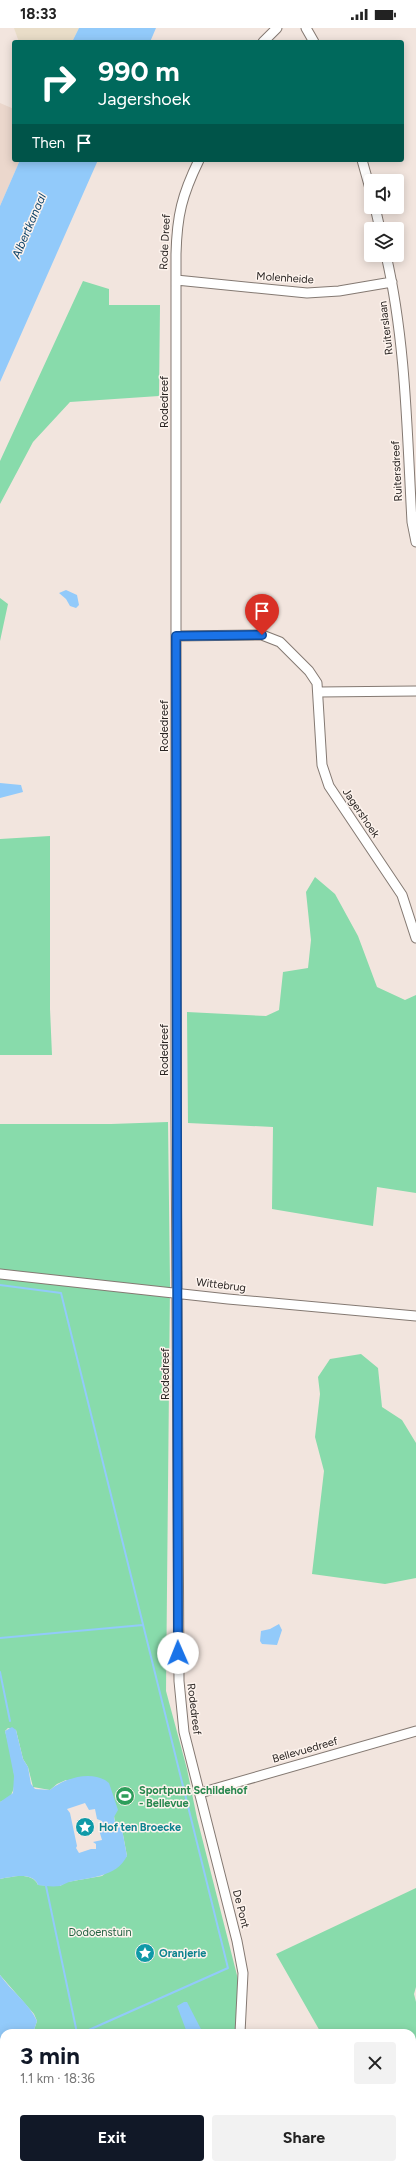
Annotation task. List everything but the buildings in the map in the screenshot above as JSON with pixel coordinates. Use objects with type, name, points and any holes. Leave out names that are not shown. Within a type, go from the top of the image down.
[{"type":"street","points":[[265,40],[278,28]]},
{"type":"street","points":[[306,28],[313,40]]},
{"type":"street","name":"Rode Dreef","points":[[176,306],[177,226],[180,206],[198,162]]},
{"type":"street","points":[[363,162],[366,174]]},
{"type":"street","name":"Ruiterslaan","points":[[388,262],[401,343],[405,399]]},
{"type":"street","name":"Molenheide","points":[[176,280],[307,293],[340,292],[392,282]]},
{"type":"street","name":"Rodedreef","points":[[176,306],[179,1700],[184,1732],[200,1793]]},
{"type":"street","name":"Ruitersdreef","points":[[405,399],[412,522],[416,542]]},
{"type":"street","name":"Jagershoek","points":[[176,636],[262,635],[270,637],[280,642],[309,671],[317,683],[319,692],[320,750],[322,765],[330,786],[402,895],[416,938]]},
{"type":"street","points":[[319,692],[416,691]]},
{"type":"street","name":"Wittebrug","points":[[0,1274],[177,1292],[228,1299],[416,1316]]},
{"type":"street","name":"Bellevuedreef","points":[[200,1793],[416,1731]]},
{"type":"street","name":"De Pont","points":[[200,1793],[237,1941],[243,1973],[240,2029]]},
{"type":"shaded area","points":[[14,28],[79,28],[73,40],[18,40]]},
{"type":"shaded area","points":[[0,103],[12,108],[12,162],[19,162],[0,206]]},
{"type":"green space","points":[[83,281],[109,289],[109,305],[160,305],[159,396],[70,402],[33,442],[0,504],[0,461]]},
{"type":"green space","points":[[0,598],[8,604],[0,641]]},
{"type":"green space","points":[[50,836],[50,1009],[52,1055],[0,1055],[0,839]]},
{"type":"green space","points":[[315,877],[335,894],[358,936],[377,987],[405,1000],[416,995],[416,1193],[377,1187],[373,1226],[272,1209],[273,1127],[188,1123],[187,1012],[266,1016],[279,1010],[283,972],[308,968],[311,940],[306,892]]},
{"type":"green space","name":"Dodoenstuin","points":[[168,1122],[170,1284],[166,1691],[187,1769],[197,1818],[241,1991],[238,2029],[34,2029],[37,2021],[34,2014],[0,1975],[0,1879],[15,1876],[26,1876],[35,1881],[38,1885],[60,1886],[67,1882],[102,1876],[127,1856],[121,1824],[115,1822],[114,1816],[66,1780],[57,1784],[50,1790],[33,1787],[28,1767],[23,1759],[16,1730],[8,1728],[5,1731],[13,1762],[14,1787],[10,1796],[0,1802],[0,1124],[111,1124]]},
{"type":"green space","points":[[361,1354],[378,1368],[382,1407],[402,1420],[416,1443],[416,1578],[385,1584],[312,1574],[324,1471],[315,1437],[320,1394],[318,1377],[330,1359]]},
{"type":"green space","points":[[416,1888],[416,1987],[414,1994],[416,2002],[416,2029],[319,2029],[276,1954]]},
{"type":"water","points":[[79,28],[156,28],[151,40],[73,40]]},
{"type":"water","name":"Albertkanaal","points":[[19,162],[97,162],[0,382],[0,206]]},
{"type":"water","points":[[66,590],[77,595],[79,605],[76,608],[70,606],[66,599],[59,593]]},
{"type":"water","points":[[0,783],[21,785],[23,792],[0,798]]},
{"type":"water","points":[[279,1624],[282,1630],[277,1645],[262,1644],[260,1641],[261,1631],[270,1629]]},
{"type":"water","points":[[12,1727],[16,1730],[23,1759],[28,1767],[31,1784],[35,1789],[50,1790],[63,1782],[87,1776],[95,1776],[109,1783],[118,1810],[114,1817],[115,1822],[121,1824],[127,1856],[116,1869],[109,1873],[69,1882],[60,1886],[38,1885],[32,1878],[27,1876],[16,1876],[0,1879],[0,1802],[13,1793],[14,1776],[5,1731]],"holes":[[[85,1803],[89,1810],[95,1809],[97,1819],[102,1821],[103,1825],[99,1830],[102,1840],[93,1842],[96,1844],[96,1849],[79,1853],[76,1848],[77,1846],[70,1813],[67,1809]]]},
{"type":"water","points":[[0,1975],[25,2003],[37,2021],[34,2029],[0,2029]]},
{"type":"water","points":[[187,2002],[201,2029],[186,2029],[177,2006]]},
{"type":"waterway","points":[[0,1285],[61,1293],[228,1968],[91,2029]]},
{"type":"waterway","points":[[0,1638],[143,1625]]},
{"type":"waterway","points":[[0,1672],[10,1721]]},
{"type":"waterway","points":[[46,1886],[76,2029]]},
{"type":"place","name":"Sportpunt Schildehof - Bellevue","points":[[125,1796]]},
{"type":"place","name":"Hof ten Broecke","points":[[85,1827]]},
{"type":"place","name":"Oranjerie","points":[[145,1953]]},
{"type":"route","points":[[178,1653],[176,636],[262,635]]}]
